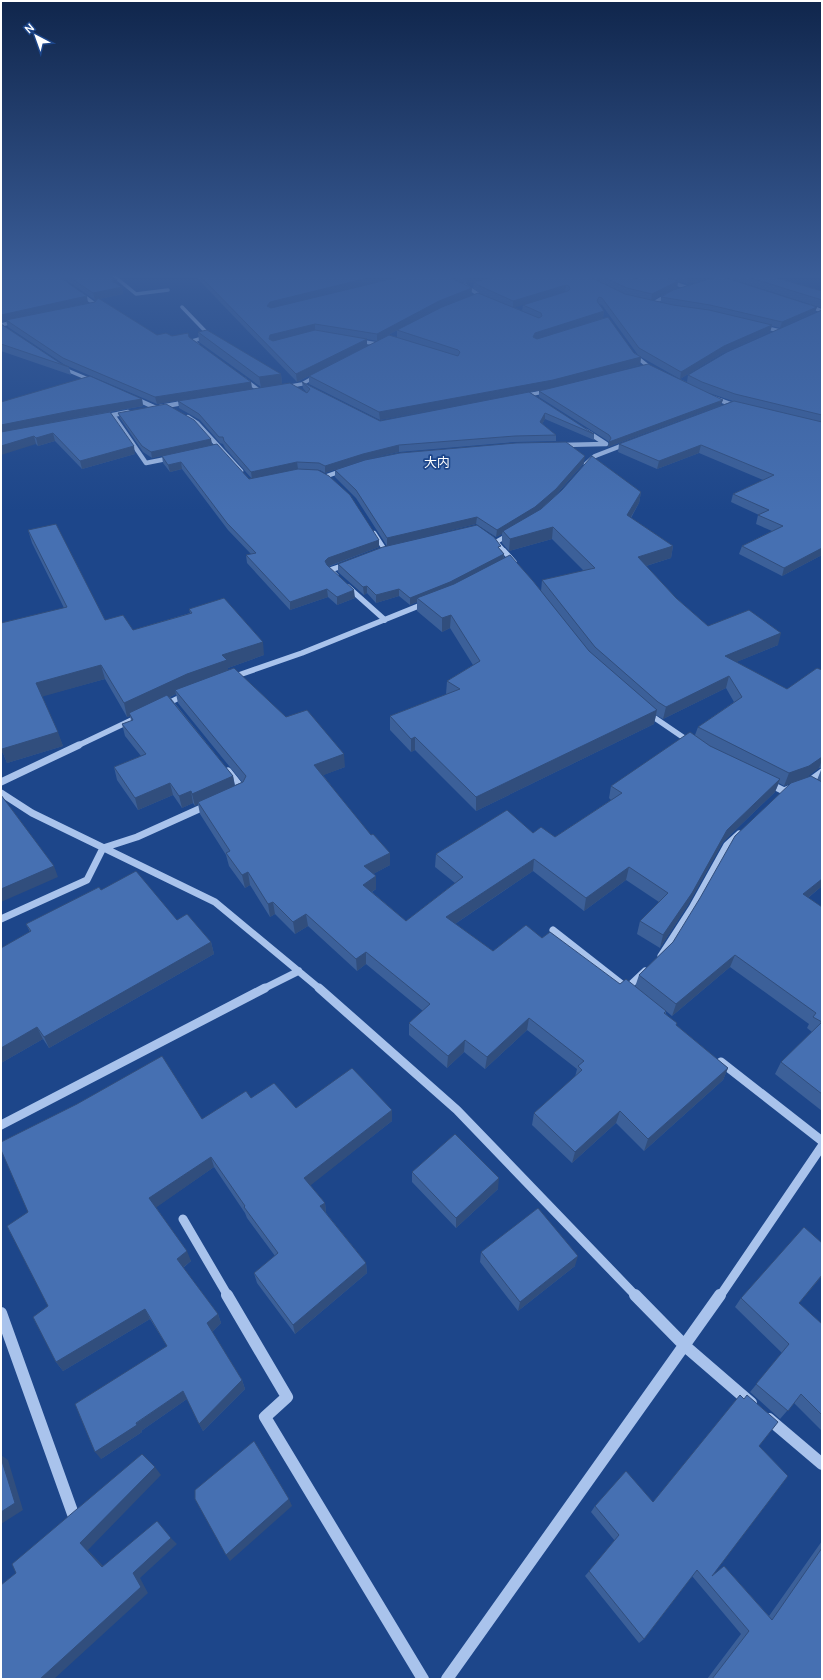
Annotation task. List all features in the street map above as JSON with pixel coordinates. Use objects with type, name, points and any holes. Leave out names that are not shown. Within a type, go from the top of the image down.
[{"type":"street","points":[[633,354],[636,358],[655,369]]},
{"type":"street","points":[[56,363],[98,383]]},
{"type":"street","points":[[641,368],[648,366]]},
{"type":"street","points":[[281,387],[302,384],[322,373]]},
{"type":"street","points":[[242,377],[260,391]]},
{"type":"street","points":[[302,384],[309,388]]},
{"type":"street","points":[[252,392],[267,390]]},
{"type":"street","points":[[520,397],[553,391]]},
{"type":"street","points":[[127,395],[156,408]]},
{"type":"street","points":[[528,395],[535,399]]},
{"type":"street","points":[[706,395],[739,407]]},
{"type":"street","points":[[142,410],[191,402]]},
{"type":"street","points":[[724,408],[732,405]]},
{"type":"street","points":[[168,406],[174,409]]},
{"type":"street","points":[[100,417],[135,411]]},
{"type":"street","points":[[180,413],[197,423],[221,447],[246,477]]},
{"type":"street","points":[[113,415],[146,463],[176,457]]},
{"type":"street","points":[[580,427],[605,444],[614,448]]},
{"type":"street","points":[[581,470],[595,456],[629,443]]},
{"type":"street","points":[[553,445],[605,444]]},
{"type":"street","points":[[213,449],[221,447]]},
{"type":"street","points":[[334,480],[326,475],[349,469]]},
{"type":"street","points":[[368,525],[384,550]]},
{"type":"street","points":[[496,542],[513,532]]},
{"type":"street","points":[[490,538],[496,542],[517,567]]},
{"type":"street","points":[[378,552],[392,548]]},
{"type":"street","points":[[506,565],[513,561]]},
{"type":"street","points":[[351,562],[330,570],[385,620]]},
{"type":"street","points":[[228,679],[302,653],[430,602]]},
{"type":"street","points":[[157,708],[191,692]]},
{"type":"street","points":[[171,701],[176,707]]},
{"type":"street","points":[[642,708],[653,718],[697,746]]},
{"type":"street","points":[[1,782],[143,715]]},
{"type":"street","points":[[224,766],[243,790],[236,793]]},
{"type":"street","points":[[764,781],[781,794],[804,785],[822,772]]},
{"type":"street","points":[[1,793],[32,813],[215,902],[299,971],[457,1110],[685,1346],[822,1464]]},
{"type":"street","points":[[1,919],[87,880],[103,848],[137,837],[215,802]]},
{"type":"street","points":[[553,930],[630,991],[661,955],[692,908],[727,845],[744,829]]},
{"type":"street","points":[[1,1125],[299,971]]},
{"type":"street","points":[[715,1057],[822,1141]]},
{"type":"street","points":[[447,1679],[685,1346],[822,1146]]},
{"type":"street","points":[[183,1219],[288,1397],[265,1417],[423,1679]]},
{"type":"street","points":[[1,1313],[73,1514]]},
{"type":"building","points":[[32,354],[47,354],[69,367]]},
{"type":"building","points":[[58,354],[213,354],[251,382],[155,397]]},
{"type":"building","points":[[228,354],[248,354],[281,374],[259,377]]},
{"type":"building","points":[[277,354],[336,354],[296,374]]},
{"type":"building","points":[[351,354],[453,354],[458,356],[459,354],[636,354],[641,357],[553,380],[379,412],[309,376]]},
{"type":"building","points":[[650,354],[710,354],[681,372]]},
{"type":"building","points":[[723,354],[822,354],[822,415],[735,394],[702,382],[688,375]]},
{"type":"building","points":[[648,364],[723,400],[609,442],[611,438],[609,435],[539,391]]},
{"type":"building","points":[[90,376],[142,399],[1,425],[1,402]]},
{"type":"building","points":[[302,382],[380,421],[529,392],[594,434],[545,413],[540,422],[556,435],[515,436],[399,445],[325,466],[319,463],[297,462],[251,472],[224,441],[223,437],[219,437],[199,414],[178,401],[290,383],[307,393],[310,389]]},
{"type":"building","points":[[734,401],[822,422],[822,548],[784,568],[742,546],[783,526],[758,515],[769,510],[733,494],[774,475],[701,445],[659,461],[619,444]]},
{"type":"building","points":[[166,404],[194,420],[211,439],[151,452],[142,446],[118,413]]},
{"type":"building","points":[[110,412],[134,446],[80,461],[53,433],[36,438],[34,436],[1,446],[1,432]]},
{"type":"building","points":[[566,442],[585,456],[556,489],[535,507],[497,530],[477,517],[387,538],[356,490],[335,470],[365,460],[400,453],[516,443]]},
{"type":"building","points":[[217,444],[249,479],[298,469],[318,470],[329,476],[350,495],[379,540],[328,558],[325,561],[327,565],[354,590],[337,597],[327,589],[290,602],[246,555],[256,553],[227,523],[181,462],[168,465],[162,456]]},
{"type":"building","points":[[592,456],[641,492],[627,515],[673,546],[638,557],[676,598],[708,626],[749,610],[781,633],[725,656],[787,689],[817,668],[822,670],[822,757],[809,766],[789,773],[698,727],[742,697],[729,676],[666,707],[658,702],[595,647],[542,580],[595,568],[553,527],[510,539],[503,531],[541,509],[562,490]]},
{"type":"building","points":[[56,524],[105,620],[123,615],[133,630],[192,613],[189,609],[224,598],[263,642],[222,655],[227,660],[187,674],[124,703],[101,665],[36,683],[58,732],[2,749],[1,623],[67,607],[28,530]]},
{"type":"building","points":[[477,525],[494,537],[501,546],[498,547],[504,554],[450,582],[410,598],[399,589],[376,595],[367,586],[363,587],[338,564],[383,547]]},
{"type":"building","points":[[510,555],[533,581],[589,651],[657,710],[476,797],[415,737],[411,739],[390,716],[460,689],[447,681],[480,661],[451,615],[442,618],[417,598],[454,584]]},
{"type":"building","points":[[234,668],[286,717],[307,710],[344,754],[314,765],[371,835],[373,834],[390,853],[364,866],[376,876],[363,885],[406,921],[463,877],[436,854],[507,810],[533,833],[541,827],[555,837],[622,793],[611,786],[690,732],[710,746],[780,779],[727,830],[692,893],[663,935],[640,921],[668,893],[629,867],[586,898],[534,859],[446,917],[493,951],[526,925],[542,938],[550,932],[620,984],[626,979],[666,1011],[664,1013],[677,1023],[676,1025],[728,1068],[648,1139],[620,1111],[575,1152],[534,1113],[582,1070],[578,1066],[584,1061],[529,1018],[487,1057],[465,1040],[448,1056],[409,1023],[430,1004],[366,952],[356,959],[306,914],[293,922],[273,902],[268,904],[248,872],[242,875],[226,853],[230,851],[198,802],[243,782],[246,776],[175,690]]},
{"type":"building","points":[[167,695],[233,776],[192,794],[191,791],[179,796],[170,783],[135,798],[114,767],[146,754],[122,724],[133,720],[129,713]]},
{"type":"building","points":[[811,776],[822,782],[822,879],[803,894],[822,907],[822,1022],[813,1017],[816,1013],[735,955],[676,1004],[639,975],[673,942],[735,836],[791,783]]},
{"type":"building","points":[[1,795],[54,866],[1,889]]},
{"type":"building","points":[[136,871],[177,920],[187,914],[211,942],[44,1037],[37,1027],[1,1048],[1,948],[31,931],[26,924],[99,887],[101,890]]},
{"type":"building","points":[[822,1022],[822,1094],[781,1062]]},
{"type":"building","points":[[162,1056],[202,1119],[246,1091],[251,1098],[274,1083],[296,1108],[352,1068],[392,1110],[304,1178],[325,1203],[320,1206],[366,1263],[293,1325],[254,1273],[278,1253],[244,1207],[245,1206],[211,1157],[149,1198],[187,1251],[177,1259],[218,1314],[207,1323],[242,1380],[199,1424],[183,1391],[136,1423],[137,1425],[95,1452],[75,1404],[167,1346],[145,1309],[56,1362],[33,1317],[48,1306],[7,1226],[28,1212],[1,1150],[1,1142],[77,1104]]},
{"type":"building","points":[[455,1134],[499,1178],[456,1218],[412,1172]]},
{"type":"building","points":[[538,1208],[578,1256],[520,1302],[481,1252]]},
{"type":"building","points":[[804,1227],[822,1243],[822,1275],[799,1303],[822,1324],[822,1415],[801,1394],[788,1411],[756,1384],[789,1344],[741,1298]]},
{"type":"building","points":[[740,1395],[744,1399],[747,1395],[778,1422],[759,1446],[788,1476],[712,1576],[724,1566],[772,1620],[822,1548],[822,1679],[712,1679],[749,1631],[697,1570],[644,1639],[589,1571],[619,1535],[595,1506],[626,1471],[653,1502]]},
{"type":"building","points":[[254,1441],[289,1499],[226,1555],[195,1499],[195,1490]]},
{"type":"building","points":[[142,1454],[155,1467],[80,1543],[102,1567],[157,1521],[171,1538],[133,1573],[141,1587],[40,1679],[1,1679],[1,1585],[16,1573],[12,1564]]},
{"type":"building","points":[[1,1458],[15,1503],[1,1512]]},
{"type":"district","name":"大内","points":[[437,462]]}]
